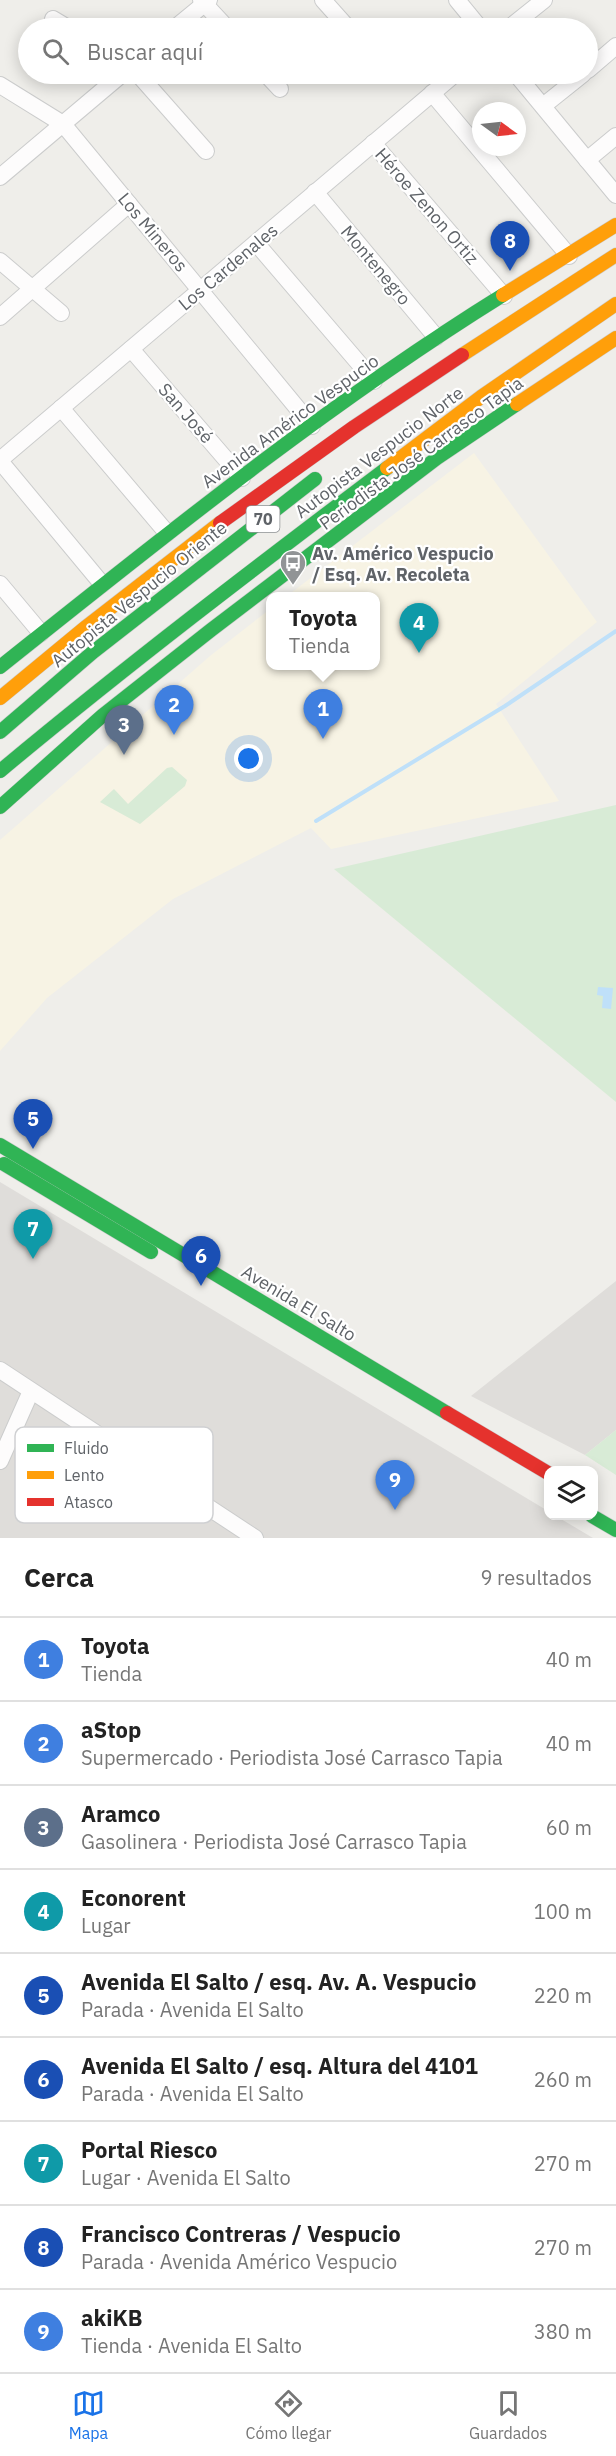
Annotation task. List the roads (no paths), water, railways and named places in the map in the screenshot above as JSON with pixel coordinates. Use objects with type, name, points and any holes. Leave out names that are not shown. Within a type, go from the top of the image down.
[{"type":"main road","name":"Avenida Américo Vespucio","points":[[0,667],[167,532],[374,381],[436,337],[616,225]]},
{"type":"main road","name":"Autopista Vespucio Norte","points":[[0,698],[143,583],[275,483],[398,398],[616,255]]},
{"type":"main road","name":"Autopista Vespucio Norte","points":[[0,771],[203,607],[481,397],[616,304]]},
{"type":"main road","points":[[431,392],[482,354],[530,312]]},
{"type":"main road","name":"Periodista José Carrasco Tapia","points":[[0,807],[102,716],[210,630],[437,458],[616,338]]},
{"type":"main road","name":"Autopista Vespucio Oriente","points":[[0,732],[93,652],[326,471]]},
{"type":"main road","name":"Avenida El Salto","points":[[0,1144],[544,1479]]},
{"type":"main road","name":"Avenida El Salto","points":[[0,1162],[544,1479]]},
{"type":"main road","points":[[598,1519],[616,1530]]},
{"type":"street","points":[[323,0],[339,18]]},
{"type":"street","points":[[457,0],[472,18]]},
{"type":"street","points":[[522,18],[544,0]]},
{"type":"street","points":[[186,18],[205,1],[219,18]]},
{"type":"street","points":[[598,61],[616,46]]},
{"type":"street","points":[[0,177],[110,84]]},
{"type":"street","points":[[147,84],[206,151]]},
{"type":"street","points":[[275,84],[280,89]]},
{"type":"street","name":"Los Cardenales","points":[[0,460],[443,84]]},
{"type":"street","points":[[524,84],[616,195]]},
{"type":"street","points":[[543,106],[570,84]]},
{"type":"street","name":"Los Mineros","points":[[0,85],[63,124],[312,426]]},
{"type":"street","points":[[432,93],[568,256]]},
{"type":"street","points":[[587,160],[616,136]]},
{"type":"street","name":"Héroe Zenon Ortiz","points":[[373,143],[504,296]]},
{"type":"street","name":"Montenegro","points":[[315,192],[436,337]]},
{"type":"street","points":[[0,317],[129,204]]},
{"type":"street","points":[[256,243],[374,381]]},
{"type":"street","points":[[0,261],[61,313]]},
{"type":"street","name":"San José","points":[[131,349],[242,478]]},
{"type":"street","points":[[61,408],[167,532]]},
{"type":"street","points":[[0,460],[102,584]]},
{"type":"street","points":[[0,584],[41,633]]},
{"type":"street","points":[[0,1370],[86,1427]]},
{"type":"street","points":[[15,1427],[31,1391]]},
{"type":"street","points":[[0,1461],[15,1427]]},
{"type":"street","points":[[213,1510],[255,1538]]},
{"type":"water","points":[[598,987],[613,988],[611,1009],[602,1008],[603,996],[597,995]]},
{"type":"waterway","points":[[316,821],[505,706],[616,631]]},
{"type":"place","name":"Francisco Contreras / Vespucio","points":[[510,271]]},
{"type":"place","name":"Av. Américo Vespucio / Esq. Av. Recoleta","points":[[293,586]]},
{"type":"place","name":"Econorent","points":[[419,653]]},
{"type":"place","name":"aStop","points":[[174,735]]},
{"type":"place","name":"Toyota","points":[[323,739]]},
{"type":"place","name":"Aramco","points":[[124,755]]},
{"type":"place","name":"Avenida El Salto / esq. Av. A. Vespucio","points":[[33,1149]]},
{"type":"place","name":"Portal Riesco","points":[[33,1259]]},
{"type":"place","name":"Avenida El Salto / esq. Altura del 4101","points":[[201,1286]]},
{"type":"place","name":"akiKB","points":[[395,1510]]}]
